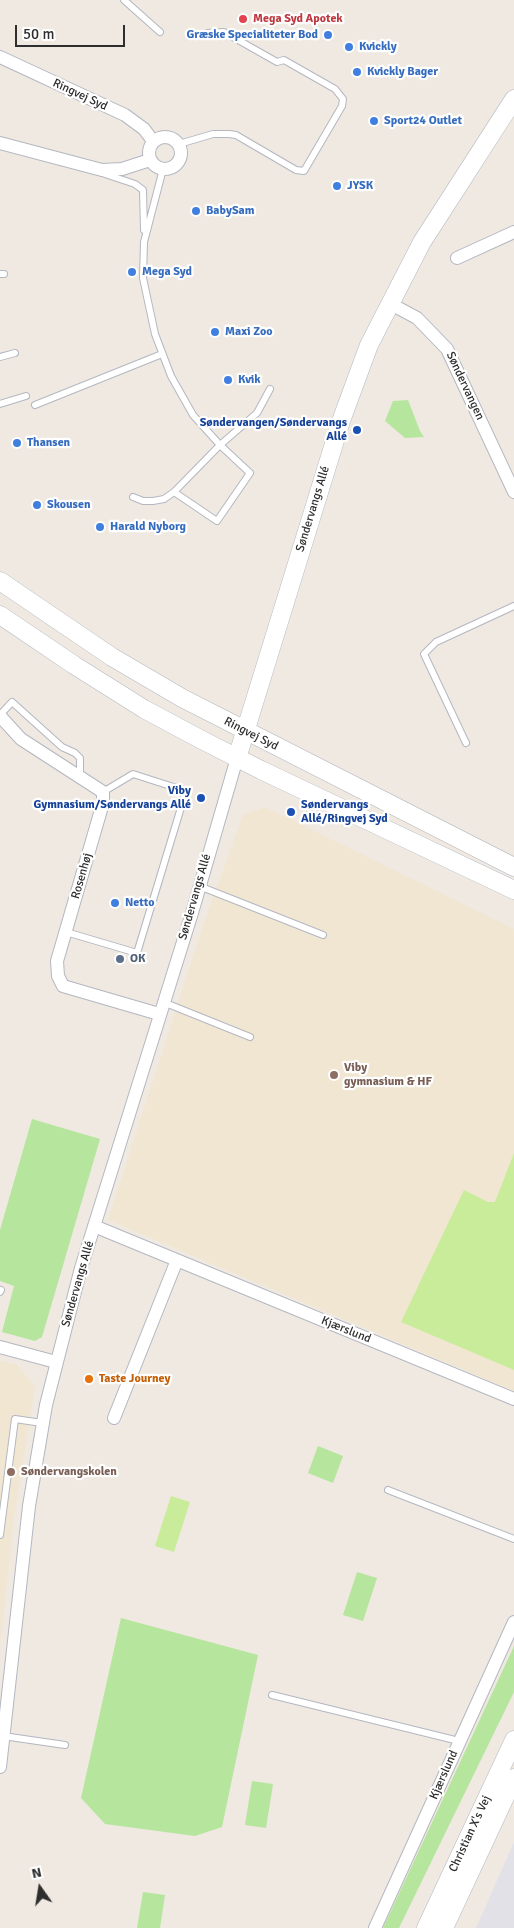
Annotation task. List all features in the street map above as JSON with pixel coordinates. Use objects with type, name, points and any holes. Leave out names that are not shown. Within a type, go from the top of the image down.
[{"type":"main road","name":"Søndervangs Allé","points":[[237,758],[341,421],[369,345],[422,242],[514,99]]},
{"type":"main road","name":"Ringvej Syd","points":[[0,581],[112,657],[182,698],[514,867]]},
{"type":"main road","points":[[0,615],[74,665],[144,708],[237,758],[514,890]]},
{"type":"main road","name":"Christian X's Vej","points":[[426,1928],[514,1740]]},
{"type":"main road","name":"Christian X's Vej","points":[[444,1928],[514,1778]]},
{"type":"street","name":"Ringvej Syd","points":[[0,57],[125,115],[144,129],[153,142]]},
{"type":"street","points":[[167,137],[179,144],[182,153],[179,162],[172,168],[163,169],[155,166],[150,160],[149,152],[153,142],[167,137]]},
{"type":"street","points":[[0,143],[90,168],[122,169],[150,160]]},
{"type":"street","points":[[457,258],[514,232]]},
{"type":"street","name":"Søndervangen","points":[[389,303],[417,318],[447,349],[514,492]]},
{"type":"street","points":[[0,715],[22,739],[103,792]]},
{"type":"street","name":"Søndervangs Allé","points":[[0,1767],[4,1686],[42,1423],[56,1362],[94,1226],[200,886],[237,758]]},
{"type":"street","name":"Rosenhøj","points":[[103,792],[103,803],[58,961],[58,976],[62,986],[161,1008]]},
{"type":"street","name":"Kjærslund","points":[[94,1226],[514,1399]]},
{"type":"street","points":[[114,1418],[177,1260]]},
{"type":"street","points":[[0,1347],[56,1362]]},
{"type":"street","name":"Kjærslund","points":[[375,1928],[514,1622]]},
{"type":"lane","points":[[124,0],[160,32]]},
{"type":"lane","points":[[179,144],[213,134],[236,135],[296,170],[304,171],[342,106],[343,99],[335,89],[284,60],[277,62],[224,32],[208,33]]},
{"type":"lane","points":[[90,168],[135,184],[143,190],[143,278],[146,298],[170,376],[193,414],[220,445],[250,473],[217,521],[174,492]]},
{"type":"lane","points":[[144,242],[163,169]]},
{"type":"lane","points":[[0,358],[15,353]]},
{"type":"lane","points":[[35,405],[162,354]]},
{"type":"lane","points":[[133,496],[143,501],[154,501],[164,499],[174,492],[220,445],[257,413],[270,389]]},
{"type":"lane","points":[[0,404],[26,396]]},
{"type":"lane","points":[[466,743],[424,654],[436,642],[514,606]]},
{"type":"lane","points":[[0,715],[12,702],[62,747],[75,753],[80,758],[80,776]]},
{"type":"lane","points":[[66,932],[137,953],[186,791],[133,774],[103,792]]},
{"type":"lane","points":[[200,886],[323,935]]},
{"type":"lane","points":[[161,1008],[250,1037]]},
{"type":"lane","points":[[0,1534],[15,1419],[42,1423]]},
{"type":"lane","points":[[388,1490],[514,1539]]},
{"type":"lane","points":[[272,1696],[460,1741]]},
{"type":"lane","points":[[3,1736],[65,1745]]},
{"type":"shaded area","name":"Viby gymnasium & HF","points":[[265,807],[514,929],[514,1391],[108,1220],[204,923],[243,815]]},
{"type":"shaded area","name":"Søndervangskolen","points":[[0,1361],[17,1365],[35,1387],[14,1517],[0,1646]]},
{"type":"shaded area","points":[[514,1842],[514,1928],[476,1928]]},
{"type":"green space","points":[[408,400],[424,437],[405,438],[385,421],[393,401]]},
{"type":"green space","points":[[32,1119],[100,1139],[42,1337],[35,1341],[2,1332],[14,1286],[0,1281],[0,1230]]},
{"type":"green space","points":[[514,1153],[514,1370],[401,1322],[464,1190],[488,1202],[495,1202]]},
{"type":"green space","points":[[318,1446],[343,1456],[333,1483],[308,1473]]},
{"type":"green space","points":[[171,1496],[190,1502],[174,1552],[155,1546]]},
{"type":"green space","points":[[357,1572],[377,1578],[363,1621],[343,1615]]},
{"type":"green space","points":[[121,1618],[258,1655],[222,1827],[195,1836],[105,1824],[81,1798]]},
{"type":"green space","points":[[514,1646],[514,1692],[399,1928],[383,1928]]},
{"type":"green space","points":[[252,1781],[273,1784],[266,1828],[245,1825]]},
{"type":"green space","points":[[143,1892],[165,1895],[160,1928],[137,1928]]},
{"type":"place","name":"Mega Syd Apotek","points":[[243,19]]},
{"type":"place","name":"Græske Specialiteter Bod","points":[[328,35]]},
{"type":"place","name":"Kvickly","points":[[349,47]]},
{"type":"place","name":"Kvickly Bager","points":[[357,72]]},
{"type":"place","name":"Sport24 Outlet","points":[[374,121]]},
{"type":"place","name":"JYSK","points":[[337,186]]},
{"type":"place","name":"BabySam","points":[[196,211]]},
{"type":"place","name":"Mega Syd","points":[[132,272]]},
{"type":"place","name":"Maxi Zoo","points":[[215,332]]},
{"type":"place","name":"Kvik","points":[[228,380]]},
{"type":"place","name":"Søndervangen/Søndervangs Allé","points":[[357,430]]},
{"type":"place","name":"Thansen","points":[[17,443]]},
{"type":"place","name":"Skousen","points":[[37,505]]},
{"type":"place","name":"Harald Nyborg","points":[[100,527]]},
{"type":"place","name":"Viby Gymnasium/Søndervangs Allé","points":[[201,798]]},
{"type":"place","name":"Søndervangs Allé/Ringvej Syd","points":[[291,812]]},
{"type":"place","name":"Netto","points":[[115,903]]},
{"type":"place","name":"OK","points":[[120,959]]},
{"type":"place","name":"Viby gymnasium & HF","points":[[334,1075]]},
{"type":"place","name":"Taste Journey","points":[[89,1379]]},
{"type":"place","name":"Søndervangskolen","points":[[11,1472]]}]
